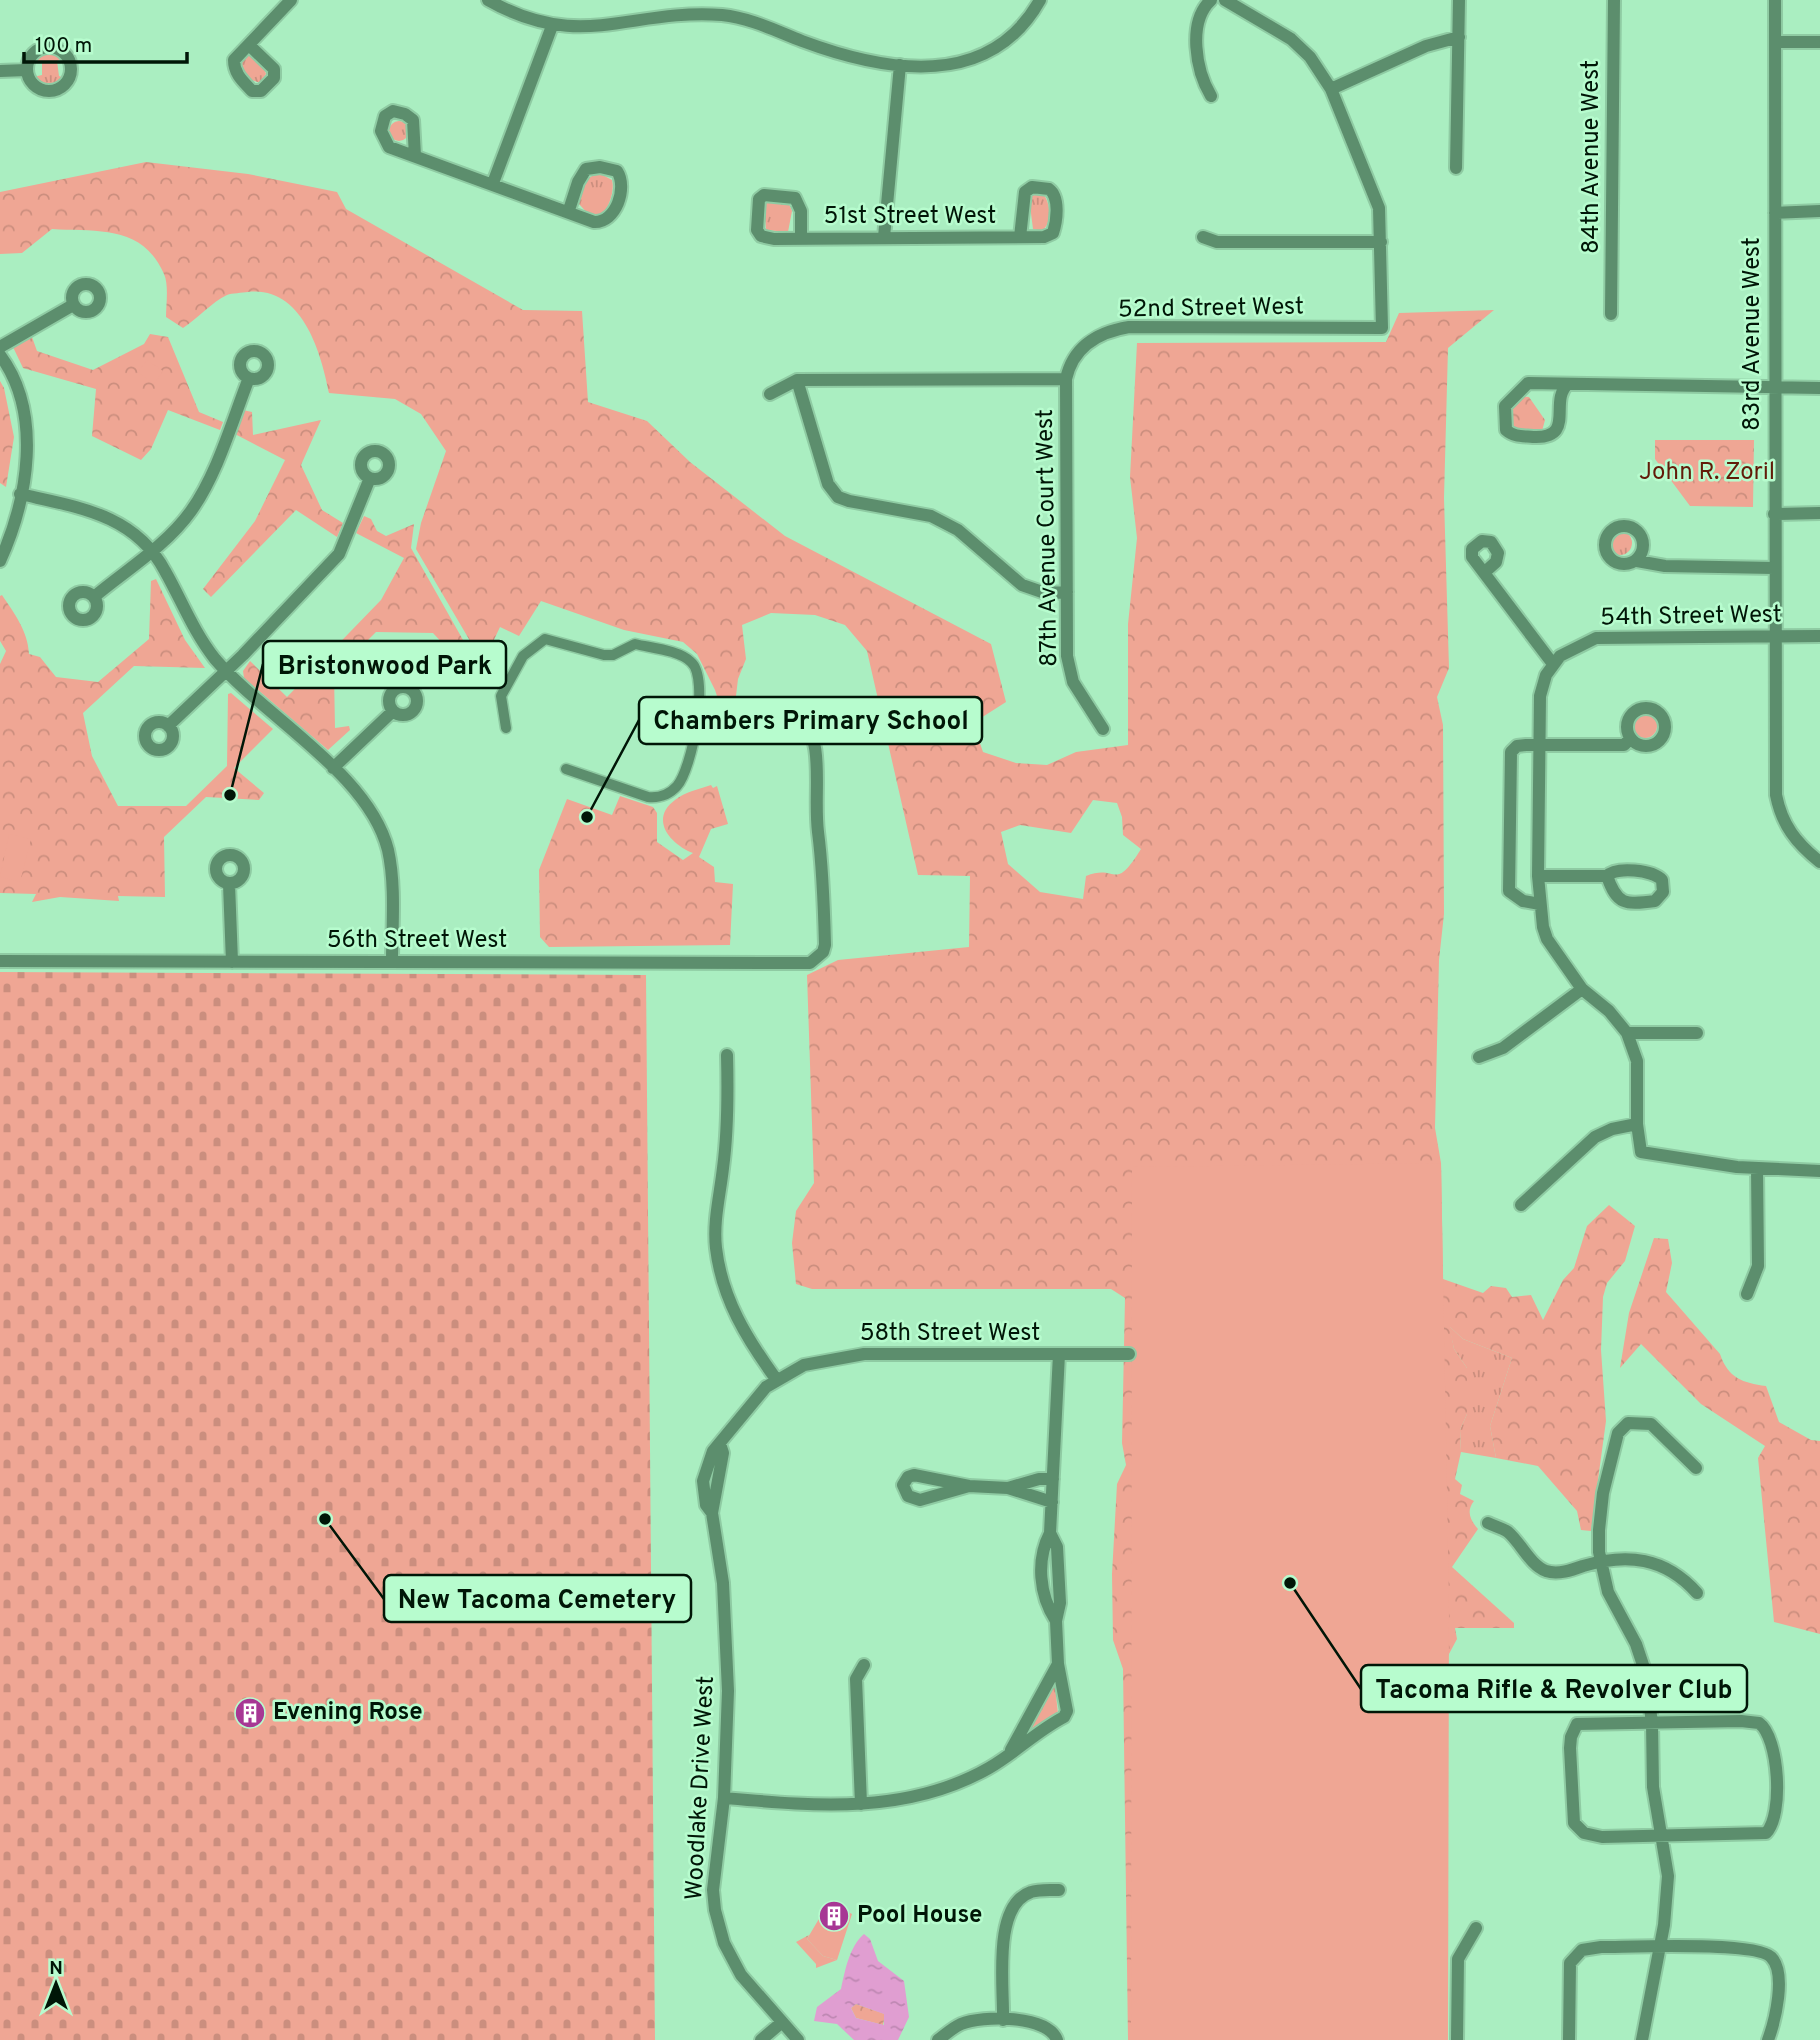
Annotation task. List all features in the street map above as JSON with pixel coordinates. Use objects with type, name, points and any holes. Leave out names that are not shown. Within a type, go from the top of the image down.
[{"type":"street","points":[[249,45],[291,0]]},
{"type":"street","points":[[488,0],[523,18],[552,26],[580,28],[699,15],[726,16],[753,22],[826,49],[900,65],[937,67],[978,58],[1014,34],[1040,0]]},
{"type":"street","points":[[1210,96],[1199,73],[1197,51],[1202,13],[1211,0]]},
{"type":"street","points":[[1203,237],[1217,242],[1381,242],[1379,208],[1371,182],[1331,89],[1310,57],[1291,39],[1226,0]]},
{"type":"street","points":[[1456,168],[1459,0]]},
{"type":"street","name":"84th Avenue West","points":[[1611,314],[1614,0]]},
{"type":"street","name":"83rd Avenue West","points":[[1775,0],[1773,636],[1776,795],[1783,820],[1795,840],[1820,862]]},
{"type":"street","points":[[493,183],[552,26]]},
{"type":"street","points":[[1331,89],[1426,46],[1459,37]]},
{"type":"street","points":[[1775,43],[1820,42]]},
{"type":"street","points":[[884,237],[900,65]]},
{"type":"street","points":[[0,71],[27,70]]},
{"type":"street","points":[[415,156],[569,210],[594,222],[607,221],[622,187],[617,172],[600,167],[586,169],[578,182],[569,210]]},
{"type":"street","name":"51st Street West","points":[[801,239],[801,211],[795,198],[764,195],[759,199],[757,230],[761,236],[801,239],[1020,237]]},
{"type":"street","points":[[1775,213],[1820,211]]},
{"type":"street","name":"52nd Street West","points":[[1066,379],[1069,366],[1079,350],[1088,342],[1116,329],[1382,328],[1381,242]]},
{"type":"street","points":[[0,347],[73,305]]},
{"type":"street","points":[[0,355],[19,390],[27,424],[26,460],[20,494],[11,532],[0,561]]},
{"type":"street","points":[[94,597],[173,532],[197,501],[249,378]]},
{"type":"street","points":[[770,394],[797,380],[1066,379]]},
{"type":"street","name":"87th Avenue Court West","points":[[1066,379],[1069,669],[1087,706],[1103,729]]},
{"type":"street","points":[[797,380],[828,484],[838,497],[931,516],[958,530],[1023,585],[1045,593],[1067,592]]},
{"type":"street","points":[[1567,384],[1561,394],[1559,424],[1554,432],[1539,437],[1516,436],[1506,430],[1504,410],[1523,385],[1534,382],[1820,388]]},
{"type":"street","points":[[169,726],[226,672],[339,554],[370,478]]},
{"type":"street","points":[[20,494],[92,510],[130,528],[152,550],[195,632],[226,672],[333,768],[364,800],[385,840],[391,874],[392,962]]},
{"type":"street","points":[[1774,514],[1820,513]]},
{"type":"street","points":[[1637,561],[1665,566],[1774,568]]},
{"type":"street","points":[[1486,571],[1553,664],[1540,696],[1540,904],[1547,939],[1582,989],[1609,1011],[1627,1033],[1637,1061],[1637,1124],[1642,1152],[1758,1168],[1820,1171]]},
{"type":"street","name":"54th Street West","points":[[1553,664],[1566,652],[1595,638],[1820,636]]},
{"type":"street","points":[[506,728],[501,696],[523,656],[545,639],[604,656],[635,644],[685,657],[697,668],[699,709],[687,771],[675,789],[657,798],[648,797],[566,769]]},
{"type":"street","name":"56th Street West","points":[[0,961],[804,964],[816,960],[825,945],[824,866],[818,831],[816,745],[812,731],[800,710]]},
{"type":"street","points":[[333,768],[393,712]]},
{"type":"street","points":[[1540,904],[1514,896],[1509,891],[1511,752],[1517,746],[1624,745],[1630,738]]},
{"type":"street","points":[[1538,876],[1607,877]]},
{"type":"street","points":[[229,884],[232,962]]},
{"type":"street","points":[[1479,1057],[1503,1048],[1582,989]]},
{"type":"street","points":[[1627,1033],[1697,1033]]},
{"type":"street","points":[[727,1055],[726,1132],[716,1209],[716,1249],[725,1289],[736,1318],[776,1379]]},
{"type":"street","points":[[1521,1205],[1595,1137],[1612,1129],[1637,1124]]},
{"type":"street","points":[[1747,1294],[1758,1266],[1758,1168]]},
{"type":"street","points":[[724,1798],[824,1805],[861,1804],[896,1801],[936,1792],[990,1767],[1064,1717],[1067,1711],[1058,1664],[1056,1621],[1060,1603],[1057,1547],[1050,1533],[1059,1354]]},
{"type":"street","name":"58th Street West","points":[[776,1379],[804,1365],[849,1355],[1129,1354]]},
{"type":"street","name":"Woodlake Drive West","points":[[776,1379],[749,1406],[710,1457],[704,1481],[706,1505],[712,1513],[723,1583],[727,1651],[724,1798],[713,1890],[718,1924],[740,1975],[798,2040]]},
{"type":"street","points":[[1642,2040],[1660,1948],[1668,1888],[1653,1787],[1652,1723],[1642,1656],[1613,1603],[1601,1561],[1599,1516],[1618,1433],[1628,1423],[1651,1424],[1696,1468]]},
{"type":"street","points":[[1007,1488],[1039,1479],[1053,1479]]},
{"type":"street","points":[[969,1486],[1007,1488],[1052,1502]]},
{"type":"street","points":[[1488,1523],[1506,1531],[1535,1562],[1549,1572],[1563,1572],[1601,1561],[1635,1558],[1658,1563],[1684,1578],[1697,1592]]},
{"type":"street","points":[[1007,1755],[1058,1664]]},
{"type":"street","points":[[861,1804],[856,1679],[864,1665]]},
{"type":"street","points":[[1741,1721],[1763,1726],[1771,1738],[1777,1793],[1776,1816],[1770,1829],[1759,1834],[1602,1837],[1581,1830],[1574,1823],[1571,1806],[1571,1737],[1577,1724],[1652,1723],[1741,1721]]},
{"type":"street","points":[[1003,2020],[1004,1938],[1007,1918],[1019,1900],[1032,1892],[1059,1890]]},
{"type":"street","points":[[1457,2040],[1458,1959],[1476,1928]]},
{"type":"street","points":[[1569,2040],[1569,1972],[1573,1957],[1581,1951],[1596,1947],[1754,1948],[1768,1954],[1774,1962],[1777,2011],[1768,2040]]},
{"type":"street","points":[[938,2040],[963,2023],[1003,2020],[1041,2024],[1051,2030],[1057,2040]]},
{"type":"street","points":[[761,2040],[781,2023]]},
{"type":"green space","points":[[54,51],[64,57],[57,61],[59,76],[64,78],[59,84],[48,87],[33,77],[42,75],[42,62],[33,60],[42,52]]},
{"type":"green space","points":[[244,56],[251,56],[264,68],[266,74],[260,83],[252,80],[240,67]]},
{"type":"green space","points":[[399,121],[406,124],[409,131],[406,138],[399,141],[392,138],[389,131],[392,124]]},
{"type":"green space","points":[[146,162],[248,174],[337,192],[346,209],[523,310],[582,311],[588,402],[647,421],[690,462],[785,536],[991,644],[1006,702],[973,723],[983,752],[1016,763],[1047,765],[1076,752],[1128,745],[1128,624],[1137,538],[1130,477],[1137,343],[1386,342],[1399,313],[1494,310],[1448,348],[1444,498],[1449,668],[1437,697],[1443,725],[1444,914],[1439,960],[1435,1128],[1441,1163],[1443,1279],[1483,1293],[1491,1286],[1506,1288],[1512,1297],[1531,1295],[1543,1320],[1563,1280],[1574,1268],[1587,1226],[1609,1205],[1635,1226],[1625,1261],[1607,1283],[1603,1297],[1601,1350],[1606,1421],[1591,1531],[1581,1530],[1577,1511],[1538,1466],[1496,1458],[1490,1426],[1512,1358],[1463,1339],[1450,1327],[1454,1349],[1467,1368],[1467,1414],[1460,1430],[1461,1452],[1455,1479],[1462,1485],[1460,1494],[1474,1501],[1470,1515],[1478,1529],[1452,1567],[1514,1623],[1514,1628],[1455,1628],[1457,1639],[1442,1667],[1358,2040],[1128,2040],[1123,1669],[1113,1640],[1112,1574],[1117,1484],[1126,1465],[1122,1443],[1125,1298],[1111,1289],[812,1289],[796,1284],[792,1243],[796,1211],[814,1183],[807,975],[838,960],[969,947],[970,876],[918,875],[867,651],[845,625],[815,615],[771,613],[742,625],[746,659],[738,679],[731,738],[715,690],[697,654],[683,642],[624,630],[541,601],[519,636],[500,627],[483,663],[416,549],[421,523],[446,451],[421,414],[395,399],[329,393],[321,359],[306,325],[282,299],[267,293],[227,295],[183,328],[166,317],[166,279],[155,258],[144,246],[131,239],[101,231],[52,229],[22,253],[0,254],[0,192]],"holes":[[[1093,800],[1117,803],[1122,817],[1123,835],[1141,849],[1132,863],[1120,874],[1096,873],[1086,876],[1083,899],[1040,892],[1008,864],[1001,832],[1020,825],[1071,833]]]},
{"type":"green space","points":[[599,173],[612,180],[612,194],[601,215],[589,215],[579,204],[580,194],[586,181]]},
{"type":"green space","points":[[1035,193],[1043,194],[1049,208],[1048,223],[1042,231],[1033,229],[1029,198]]},
{"type":"green space","points":[[767,200],[789,204],[792,211],[788,232],[766,230],[764,204]]},
{"type":"green space","points":[[150,334],[168,337],[199,412],[223,422],[220,430],[168,410],[151,449],[141,460],[92,436],[96,389],[23,368],[13,347],[32,337],[37,351],[93,370],[144,344]]},
{"type":"green space","points":[[147,360],[163,371],[154,384],[138,372]]},
{"type":"green space","points":[[0,381],[4,388],[14,437],[6,487],[0,483]]},
{"type":"green space","points":[[1521,396],[1529,397],[1545,420],[1542,431],[1512,428],[1509,413]]},
{"type":"green space","points":[[243,410],[252,412],[253,435],[321,420],[301,465],[322,510],[343,523],[337,537],[296,510],[211,597],[203,589],[255,521],[285,460],[233,433]]},
{"type":"green space","name":"John R. Zoril","points":[[1655,440],[1754,440],[1753,507],[1690,506],[1655,459]]},
{"type":"green space","points":[[364,516],[371,519],[377,531],[386,536],[414,524],[411,548],[480,670],[479,676],[472,675],[433,633],[376,632],[334,674],[335,728],[349,726],[350,730],[328,750],[244,678],[243,671],[250,661],[287,697],[381,600],[404,558],[356,533]]},
{"type":"green space","points":[[1620,531],[1631,538],[1632,543],[1625,554],[1620,555],[1609,548],[1608,543],[1615,532]]},
{"type":"green space","points":[[156,579],[185,640],[205,668],[134,666],[83,713],[92,756],[118,806],[186,806],[227,766],[228,694],[231,693],[273,729],[234,768],[264,793],[259,800],[206,797],[164,837],[165,897],[118,896],[119,901],[60,897],[32,902],[36,894],[0,893],[0,664],[6,651],[0,641],[0,596],[2,595],[20,623],[29,654],[40,657],[56,677],[98,682],[149,639],[151,581]]},
{"type":"green space","points":[[1645,714],[1656,721],[1657,726],[1650,737],[1645,738],[1634,731],[1633,726],[1640,715]]},
{"type":"green space","points":[[711,785],[713,788],[717,786],[728,824],[711,829],[699,857],[714,867],[715,882],[733,884],[730,945],[549,947],[540,937],[539,870],[567,799],[612,815],[620,796],[653,807],[657,813],[657,842],[683,860],[693,853],[671,838],[663,823],[663,816],[679,797]]},
{"type":"green space","points":[[9,834],[31,839],[20,882],[0,877]]},
{"type":"green space","points":[[0,972],[646,975],[655,2040],[0,2040]]},
{"type":"green space","points":[[1441,1163],[1449,1603],[1448,2040],[1131,2040],[1132,1167]]},
{"type":"green space","points":[[1654,1238],[1668,1239],[1672,1263],[1666,1292],[1720,1354],[1727,1369],[1743,1381],[1766,1386],[1779,1422],[1811,1440],[1820,1441],[1820,1634],[1774,1622],[1758,1458],[1765,1446],[1701,1404],[1641,1344],[1620,1368],[1629,1313]]},
{"type":"green space","points":[[1449,1326],[1463,1339],[1512,1358],[1490,1426],[1496,1458],[1461,1452],[1460,1430],[1467,1414],[1467,1368],[1454,1349]]},
{"type":"green space","points":[[1055,1686],[1058,1714],[1028,1732],[1051,1687]]},
{"type":"green space","points":[[829,1902],[852,1914],[837,1960],[823,1956],[807,1939]]},
{"type":"green space","points":[[809,1935],[807,1939],[823,1956],[837,1960],[816,1968],[816,1964],[796,1942]]},
{"type":"green space","points":[[856,2004],[885,2014],[883,2025],[856,2018],[851,2008]]},
{"type":"water","points":[[864,1934],[870,1939],[878,1961],[904,1981],[909,2017],[898,2040],[854,2040],[837,2024],[814,2021],[817,2007],[841,1989],[848,1960]],"holes":[[[856,2004],[884,2014],[884,2025],[856,2018],[851,2008]]]},
{"type":"place","name":"Bristonwood Park","points":[[230,795]]},
{"type":"place","name":"Chambers Primary School","points":[[587,817]]},
{"type":"place","name":"New Tacoma Cemetery","points":[[325,1519]]},
{"type":"place","name":"Tacoma Rifle & Revolver Club","points":[[1290,1583]]},
{"type":"place","name":"Evening Rose","points":[[250,1713]]},
{"type":"place","name":"Pool House","points":[[834,1916]]}]
